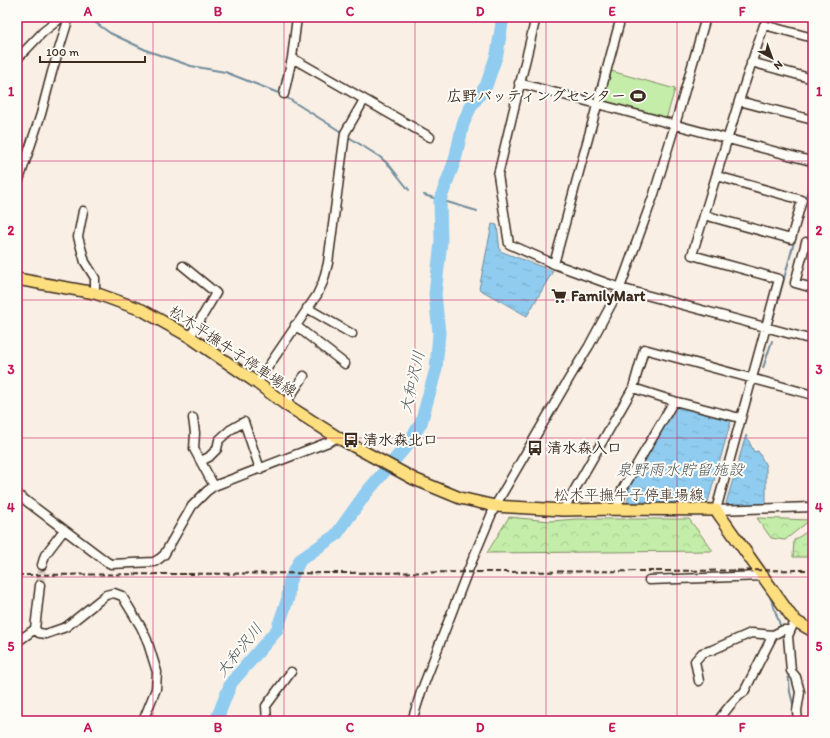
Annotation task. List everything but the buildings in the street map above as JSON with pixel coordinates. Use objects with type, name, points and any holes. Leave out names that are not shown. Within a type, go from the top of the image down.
[{"type":"main road","name":"松木平撫牛子停車場線","points":[[17,279],[95,292],[142,310],[190,337],[285,404],[337,437],[414,479],[460,498],[495,506],[563,510],[716,510],[763,576],[793,626],[813,631]]},
{"type":"street","points":[[17,59],[43,32],[62,17]]},
{"type":"street","points":[[17,186],[19,173],[41,114],[69,17]]},
{"type":"street","points":[[284,94],[292,58],[297,17]]},
{"type":"street","points":[[536,17],[498,175],[508,244],[554,264],[620,288],[813,340]]},
{"type":"street","points":[[554,264],[621,17]]},
{"type":"street","points":[[412,721],[421,692],[466,573],[495,506],[589,346],[620,288],[654,194],[706,17]]},
{"type":"street","points":[[813,38],[764,25],[739,100],[692,255],[779,279],[716,510],[813,507]]},
{"type":"street","points":[[292,58],[430,137]]},
{"type":"street","points":[[751,62],[813,79]]},
{"type":"street","points":[[519,83],[811,162],[813,156]]},
{"type":"street","points":[[257,383],[295,325],[317,295],[323,282],[328,263],[345,135],[364,100]]},
{"type":"street","points":[[739,100],[813,120]]},
{"type":"street","points":[[704,215],[791,239],[802,200],[717,176]]},
{"type":"street","points":[[83,211],[78,237],[85,262],[95,278],[95,292]]},
{"type":"street","points":[[813,244],[806,242],[795,283],[813,288]]},
{"type":"street","points":[[183,266],[194,271],[216,293],[190,337]]},
{"type":"street","points":[[308,308],[352,334]]},
{"type":"street","points":[[295,325],[345,364]]},
{"type":"street","points":[[563,510],[633,388],[644,349],[813,394]]},
{"type":"street","points":[[285,404],[304,376]]},
{"type":"street","points":[[633,388],[674,401],[740,418]]},
{"type":"street","points":[[617,509],[622,490],[674,401]]},
{"type":"street","points":[[193,418],[195,433],[194,449],[214,486]]},
{"type":"street","points":[[201,461],[209,457],[217,449],[220,440],[230,430],[244,422],[260,468]]},
{"type":"street","points":[[17,494],[111,564],[154,562],[164,555],[192,506],[214,486],[331,441],[337,437]]},
{"type":"street","points":[[42,565],[45,555],[64,530]]},
{"type":"street","points":[[649,580],[763,576]]},
{"type":"street","points":[[17,642],[35,629],[40,585]]},
{"type":"street","points":[[35,629],[39,633],[46,634],[66,627],[106,594],[114,592],[122,596],[141,627],[147,640],[157,672],[156,689],[143,721]]},
{"type":"street","points":[[699,681],[694,661],[702,653],[751,633],[773,635],[793,626]]},
{"type":"street","points":[[793,626],[788,636],[792,671],[796,677],[800,692],[797,711],[798,721]]},
{"type":"street","points":[[718,721],[726,708],[744,692],[773,635]]},
{"type":"street","points":[[267,721],[266,706],[291,672]]},
{"type":"green space","name":"広野バッティングセンター","points":[[611,71],[675,89],[667,116],[665,118],[605,102],[603,99]]},
{"type":"green space","points":[[509,517],[550,521],[577,519],[689,519],[713,551],[487,553]]},
{"type":"green space","points":[[757,518],[810,520],[785,540],[771,538]]},
{"type":"green space","points":[[813,528],[813,557],[793,557],[794,540]]},
{"type":"water","points":[[492,224],[497,225],[500,251],[553,271],[527,316],[479,289]]},
{"type":"water","name":"泉野雨水貯留施設","points":[[677,405],[731,421],[708,502],[704,505],[626,505],[630,492],[626,490],[674,406]]},
{"type":"water","points":[[746,435],[754,452],[758,451],[766,466],[766,504],[728,505],[726,503]]},
{"type":"waterway","points":[[86,17],[110,33],[148,51],[191,66],[225,72],[281,94],[343,133]]},
{"type":"waterway","name":"大和沢川","points":[[216,721],[231,683],[277,630],[288,598],[289,582],[300,560],[336,535],[366,493],[408,444],[421,423],[436,369],[439,333],[435,294],[441,242],[440,200],[455,160],[463,124],[471,106],[486,86],[497,54],[503,17]]},
{"type":"waterway","points":[[347,136],[380,157],[390,166],[409,190]]},
{"type":"waterway","points":[[805,201],[813,172]]},
{"type":"waterway","points":[[424,195],[477,211]]},
{"type":"waterway","points":[[773,319],[794,242]]},
{"type":"waterway","points":[[763,368],[772,341]]},
{"type":"waterway","points":[[770,596],[781,628]]},
{"type":"waterway","points":[[788,671],[790,692],[794,708]]},
{"type":"tunnel","points":[[40,585],[42,565]]},
{"type":"railway","points":[[17,575],[813,570]]},
{"type":"place","name":"広野バッティングセンター","points":[[638,96]]},
{"type":"place","name":"FamilyMart","points":[[559,296]]},
{"type":"place","name":"清水森北口","points":[[351,440]]},
{"type":"place","name":"清水森入口","points":[[535,448]]}]
